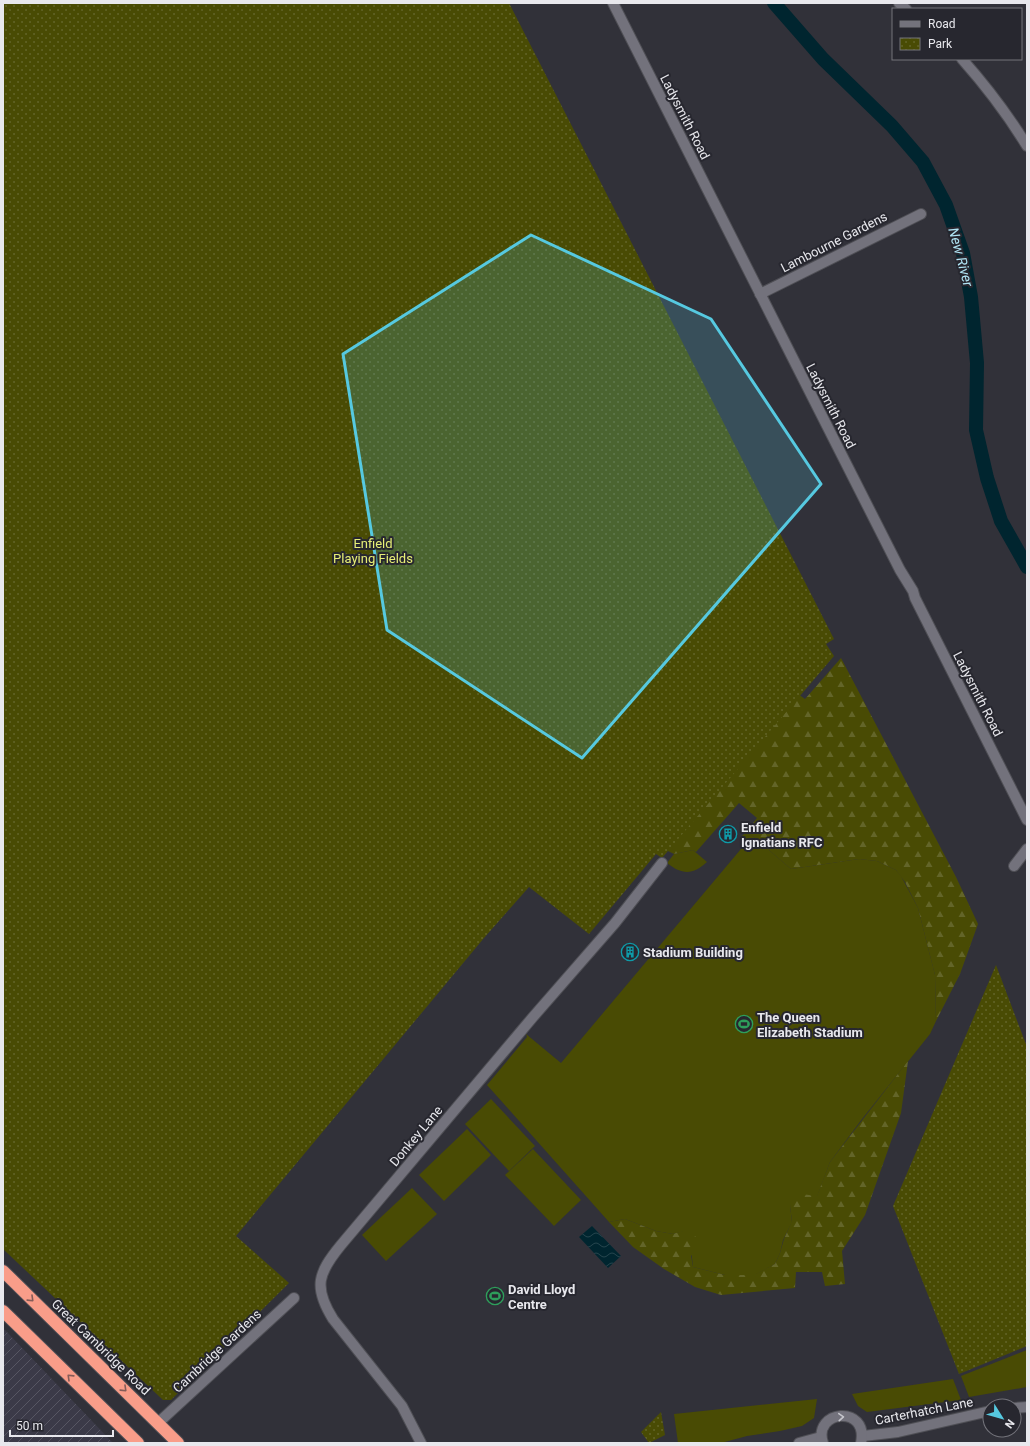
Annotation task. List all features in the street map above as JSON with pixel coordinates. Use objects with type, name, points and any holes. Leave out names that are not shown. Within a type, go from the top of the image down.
[{"type":"highway","name":"Great Cambridge Road","points":[[3,1271],[178,1443]]},
{"type":"highway","points":[[3,1311],[138,1443]]},
{"type":"street","name":"Ladysmith Road","points":[[613,3],[900,570],[913,591],[915,598],[1027,820]]},
{"type":"street","points":[[963,60],[1016,127],[1027,146]]},
{"type":"street","name":"Lambourne Gardens","points":[[760,294],[921,214]]},
{"type":"street","points":[[1014,866],[1027,849]]},
{"type":"street","name":"Donkey Lane","points":[[421,1443],[402,1406],[333,1319],[326,1307],[321,1294],[320,1282],[323,1270],[332,1255],[614,923],[662,864]]},
{"type":"street","name":"Cambridge Gardens","points":[[158,1423],[294,1298]]},
{"type":"street","name":"Carterhatch Lane","points":[[799,1443],[822,1440],[822,1430],[825,1424],[830,1419],[840,1415],[854,1419],[859,1424],[862,1439],[982,1413]]},
{"type":"highlighted area","points":[[531,235],[711,319],[821,484],[582,758],[387,630],[343,354]]},
{"type":"shaded area","points":[[3,1329],[5,1330],[113,1443],[3,1443]]},
{"type":"green space","name":"Enfield Playing Fields","points":[[3,3],[509,3],[834,639],[826,644],[834,656],[662,858],[656,854],[589,934],[529,887],[484,938],[236,1236],[289,1283],[171,1400],[163,1400],[3,1249]]},
{"type":"green space","points":[[841,658],[956,877],[978,924],[960,974],[936,1021],[935,975],[918,908],[905,882],[896,870],[877,861],[859,859],[791,869],[747,831],[757,818],[739,803],[696,852],[693,850],[674,854],[666,850],[791,689],[805,699]]},
{"type":"green space","name":"The Queen Elizabeth Stadium","points":[[747,831],[791,869],[859,859],[877,861],[896,870],[901,876],[918,908],[935,975],[936,1021],[930,1034],[862,1119],[830,1162],[817,1197],[790,1206],[792,1222],[783,1240],[780,1253],[775,1264],[755,1275],[725,1275],[693,1267],[689,1230],[673,1234],[656,1231],[625,1219],[609,1222],[487,1085],[527,1037],[526,1034],[561,1063],[746,843],[740,838]]},
{"type":"green space","points":[[693,850],[707,862],[697,869],[687,872],[678,870],[667,863],[674,854]]},
{"type":"green space","points":[[996,965],[1027,1047],[1027,1346],[959,1374],[893,1206]]},
{"type":"green space","points":[[908,1061],[901,1113],[865,1215],[842,1251],[845,1284],[825,1286],[822,1272],[796,1272],[795,1288],[721,1295],[695,1287],[664,1269],[633,1247],[609,1222],[625,1219],[656,1231],[673,1234],[689,1229],[701,1243],[691,1256],[693,1267],[725,1275],[754,1275],[775,1264],[792,1221],[790,1206],[801,1194],[817,1196],[830,1162]]},
{"type":"green space","points":[[491,1099],[535,1146],[509,1171],[465,1124]]},
{"type":"green space","points":[[467,1129],[491,1155],[444,1201],[419,1175]]},
{"type":"green space","points":[[533,1149],[581,1200],[554,1226],[505,1175]]},
{"type":"green space","points":[[412,1188],[437,1214],[386,1261],[362,1235]]},
{"type":"green space","points":[[1027,1350],[1027,1387],[969,1397],[961,1376]]},
{"type":"green space","points":[[953,1379],[961,1400],[867,1412],[858,1406],[852,1394]]},
{"type":"green space","points":[[817,1399],[814,1418],[802,1426],[747,1436],[721,1443],[678,1443],[674,1414]]},
{"type":"green space","points":[[661,1412],[665,1435],[649,1443],[641,1432]]},
{"type":"water","points":[[592,1226],[621,1256],[608,1268],[579,1237]]},
{"type":"waterway","name":"New River","points":[[774,3],[823,59],[892,126],[923,162],[946,205],[963,253],[971,297],[977,363],[976,430],[987,478],[1001,521],[1027,567]]},
{"type":"place","name":"Enfield Ignatians RFC","points":[[728,834]]},
{"type":"place","name":"Stadium Building","points":[[630,952]]},
{"type":"place","name":"The Queen Elizabeth Stadium","points":[[744,1024]]},
{"type":"place","name":"David Lloyd Centre","points":[[495,1296]]}]
